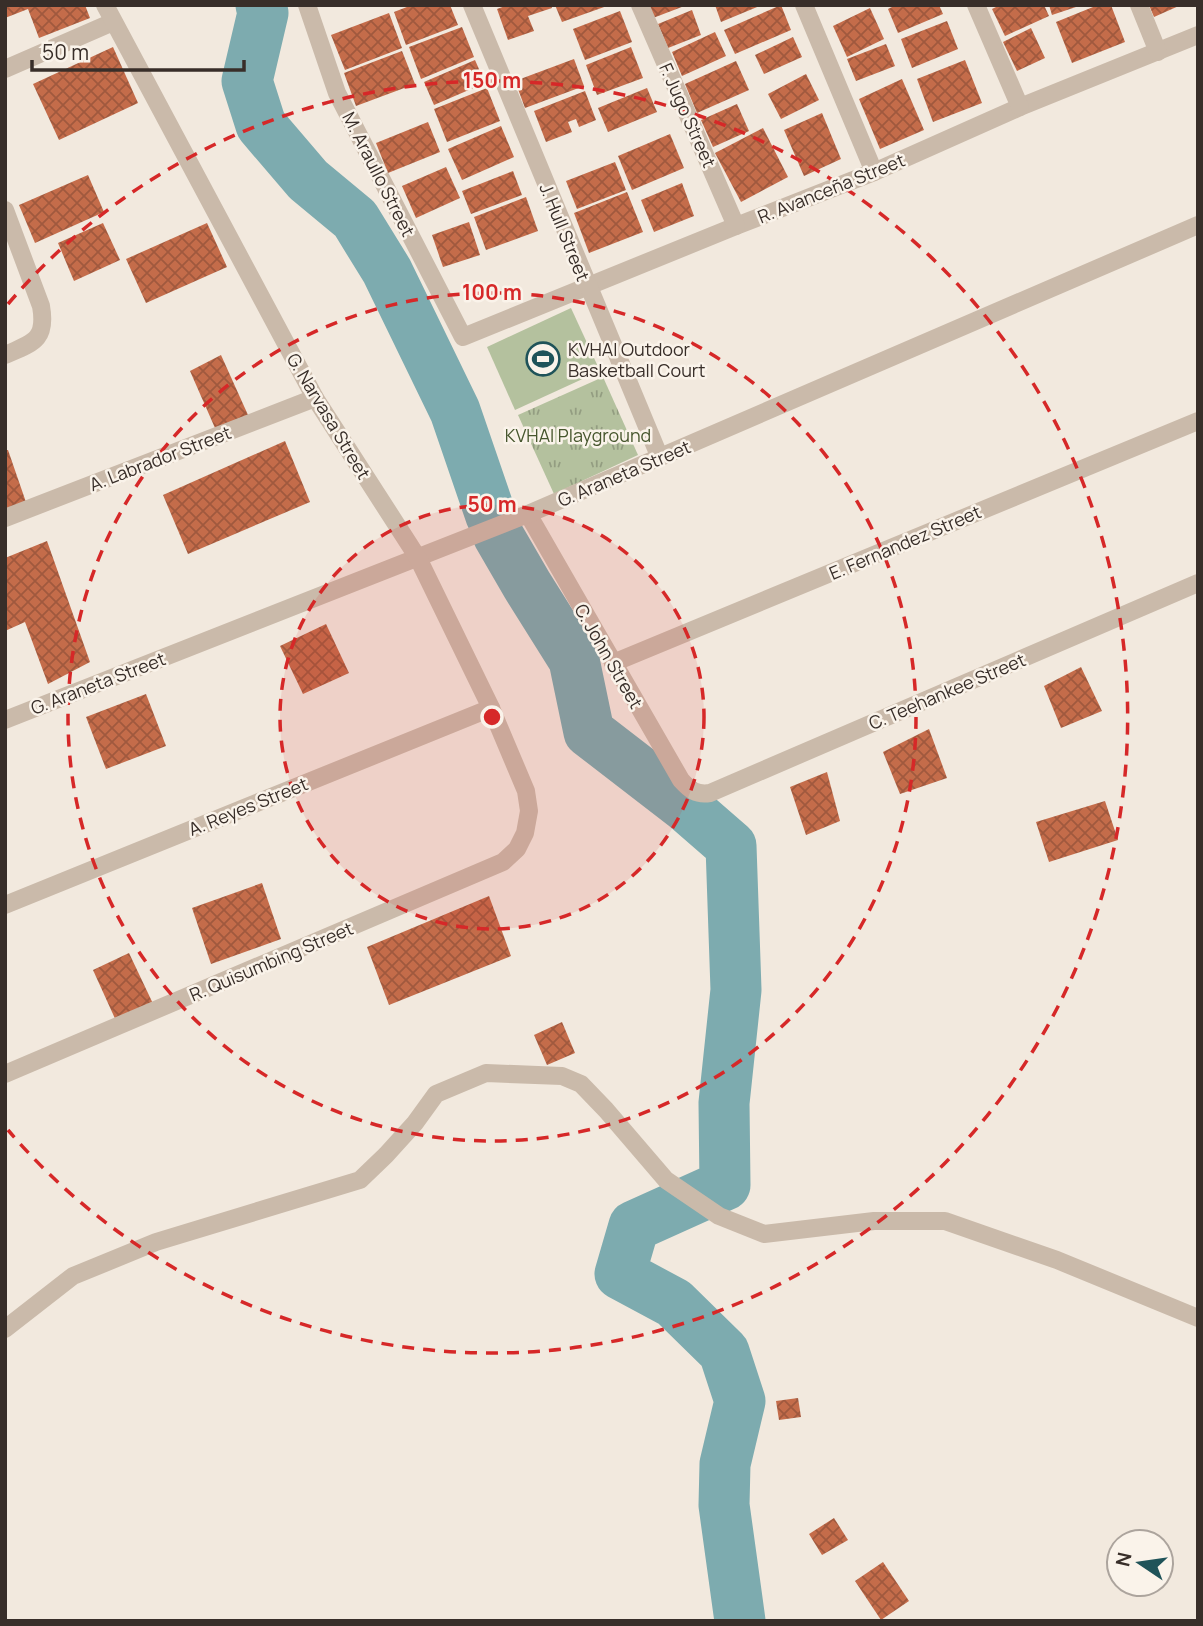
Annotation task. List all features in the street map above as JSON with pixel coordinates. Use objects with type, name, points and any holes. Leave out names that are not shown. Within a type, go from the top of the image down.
[{"type":"street","name":"M. Araullo Street","points":[[307,5],[337,93],[463,337]]},
{"type":"street","name":"J. Hull Street","points":[[472,5],[660,458]]},
{"type":"street","name":"F. Jugo Street","points":[[639,5],[736,226]]},
{"type":"street","points":[[804,5],[874,172]]},
{"type":"street","points":[[976,5],[1020,107]]},
{"type":"street","points":[[1139,5],[1158,52]]},
{"type":"street","points":[[5,69],[109,13]]},
{"type":"street","name":"G. Narvasa Street","points":[[109,13],[315,398],[418,558],[491,708],[526,791],[529,811],[525,833]]},
{"type":"street","name":"R. Avanceña Street","points":[[463,337],[874,172],[1020,107],[1198,35]]},
{"type":"street","points":[[5,210],[43,317],[42,330],[36,340],[5,355]]},
{"type":"street","name":"G. Araneta Street","points":[[5,719],[528,514],[1198,225]]},
{"type":"street","name":"A. Labrador Street","points":[[5,518],[315,398]]},
{"type":"street","name":"E. Fernandez Street","points":[[613,663],[1198,421]]},
{"type":"street","name":"C. John Street","points":[[528,514],[681,780],[695,793]]},
{"type":"street","name":"C. Teehankee Street","points":[[695,793],[710,793],[1198,583]]},
{"type":"street","name":"A. Reyes Street","points":[[5,905],[491,708]]},
{"type":"street","name":"R. Quisumbing Street","points":[[5,1074],[503,862],[517,849],[525,833]]},
{"type":"street","points":[[5,1329],[73,1276],[156,1242],[360,1180],[415,1123],[436,1094],[486,1073],[562,1076],[581,1084],[666,1180],[719,1216],[764,1234],[873,1221],[945,1222],[1056,1260],[1198,1318]]},
{"type":"green space","name":"KVHAI Outdoor Basketball Court","points":[[571,308],[600,371],[515,410],[487,347]]},
{"type":"green space","name":"KVHAI Playground","points":[[603,377],[638,455],[554,494],[518,415]]},
{"type":"building","points":[[5,5],[85,5],[90,18],[39,38],[28,9],[5,18]]},
{"type":"building","points":[[412,5],[450,5],[458,25],[406,45],[394,12]]},
{"type":"building","points":[[508,5],[551,5],[552,8],[528,16],[534,31],[508,40],[497,9]]},
{"type":"building","points":[[555,5],[607,5],[607,6],[562,22]]},
{"type":"building","points":[[648,5],[687,5],[653,18]]},
{"type":"building","points":[[715,5],[762,5],[721,22]]},
{"type":"building","points":[[781,5],[791,30],[735,54],[724,30]]},
{"type":"building","points":[[896,5],[939,5],[943,14],[898,33],[888,9]]},
{"type":"building","points":[[1000,5],[1044,5],[1049,16],[1005,36],[992,9]]},
{"type":"building","points":[[1049,5],[1079,5],[1079,6],[1052,15]]},
{"type":"building","points":[[1098,5],[1111,5],[1125,42],[1072,63],[1056,22]]},
{"type":"building","points":[[1149,5],[1181,5],[1154,17]]},
{"type":"building","points":[[870,8],[884,39],[847,57],[833,26]]},
{"type":"building","points":[[692,10],[701,35],[668,48],[658,24]]},
{"type":"building","points":[[620,11],[632,42],[585,60],[573,29]]},
{"type":"building","points":[[389,13],[402,48],[345,70],[331,35]]},
{"type":"building","points":[[947,21],[958,49],[912,68],[901,39]]},
{"type":"building","points":[[462,27],[474,57],[421,79],[409,47]]},
{"type":"building","points":[[1031,28],[1045,58],[1017,71],[1003,42]]},
{"type":"building","points":[[715,32],[726,56],[682,76],[672,52]]},
{"type":"building","points":[[793,37],[802,57],[764,74],[755,55]]},
{"type":"building","points":[[886,44],[895,66],[856,81],[847,59]]},
{"type":"building","points":[[113,47],[138,103],[59,140],[33,84]]},
{"type":"building","points":[[631,47],[643,78],[597,95],[586,65]]},
{"type":"building","points":[[402,51],[415,84],[356,106],[344,73]]},
{"type":"building","points":[[574,59],[584,86],[525,108],[515,81]]},
{"type":"building","points":[[475,60],[485,83],[434,105],[424,82]]},
{"type":"building","points":[[965,60],[982,103],[933,122],[917,79]]},
{"type":"building","points":[[736,61],[749,90],[697,113],[685,84]]},
{"type":"building","points":[[806,74],[819,100],[781,119],[768,94]]},
{"type":"building","points":[[902,79],[924,130],[880,149],[859,99]]},
{"type":"building","points":[[487,88],[500,121],[447,142],[434,109]]},
{"type":"building","points":[[647,88],[657,112],[608,132],[598,108]]},
{"type":"building","points":[[585,91],[596,120],[579,127],[576,119],[568,122],[572,132],[546,142],[534,111]]},
{"type":"building","points":[[737,104],[749,131],[713,147],[701,120]]},
{"type":"building","points":[[822,113],[841,159],[804,176],[784,130]]},
{"type":"building","points":[[428,122],[440,152],[388,173],[376,143]]},
{"type":"building","points":[[501,126],[514,157],[462,180],[448,149]]},
{"type":"building","points":[[763,128],[788,177],[741,202],[715,153]]},
{"type":"building","points":[[670,134],[684,168],[632,190],[618,156]]},
{"type":"building","points":[[615,162],[626,190],[577,209],[566,181]]},
{"type":"building","points":[[446,167],[460,198],[416,218],[402,186]]},
{"type":"building","points":[[513,171],[522,195],[471,214],[462,191]]},
{"type":"building","points":[[88,175],[104,212],[35,243],[19,205]]},
{"type":"building","points":[[682,183],[694,216],[654,232],[641,200]]},
{"type":"building","points":[[627,192],[643,232],[589,253],[574,213]]},
{"type":"building","points":[[526,197],[538,231],[486,250],[474,217]]},
{"type":"building","points":[[469,222],[480,255],[443,267],[432,235]]},
{"type":"building","points":[[103,223],[120,260],[74,281],[58,243]]},
{"type":"building","points":[[207,223],[227,267],[146,303],[126,259]]},
{"type":"building","points":[[221,355],[248,415],[215,428],[190,371]]},
{"type":"building","points":[[285,441],[310,502],[188,554],[163,495]]},
{"type":"building","points":[[5,450],[8,450],[28,508],[5,517]]},
{"type":"building","points":[[47,541],[90,662],[48,684],[25,622],[5,631],[5,558]]},
{"type":"building","points":[[326,624],[349,673],[303,694],[280,646]]},
{"type":"building","points":[[1081,667],[1102,711],[1061,728],[1044,686]]},
{"type":"building","points":[[146,694],[166,746],[106,769],[86,717]]},
{"type":"building","points":[[929,729],[947,778],[900,794],[883,752]]},
{"type":"building","points":[[827,772],[840,821],[806,835],[790,787]]},
{"type":"building","points":[[1105,801],[1118,840],[1049,862],[1036,822]]},
{"type":"building","points":[[262,883],[281,939],[211,964],[192,908]]},
{"type":"building","points":[[489,896],[511,956],[389,1005],[367,947]]},
{"type":"building","points":[[129,953],[156,1010],[117,1023],[93,970]]},
{"type":"building","points":[[562,1022],[575,1053],[547,1065],[534,1035]]},
{"type":"building","points":[[798,1398],[801,1417],[779,1420],[776,1401]]},
{"type":"building","points":[[834,1518],[848,1540],[822,1555],[809,1534]]},
{"type":"building","points":[[883,1562],[909,1601],[881,1620],[855,1581]]},
{"type":"waterway","points":[[261,5],[263,13],[247,81],[261,125],[308,180],[355,219],[387,271],[455,411],[491,516]]},
{"type":"waterway","points":[[498,535],[574,660],[589,732],[685,806],[731,846],[736,990],[724,1103],[725,1185],[634,1226],[620,1274],[674,1303],[724,1352],[740,1401],[725,1464],[724,1505],[740,1621]]},
{"type":"place","name":"KVHAI Outdoor Basketball Court","points":[[543,359]]}]
